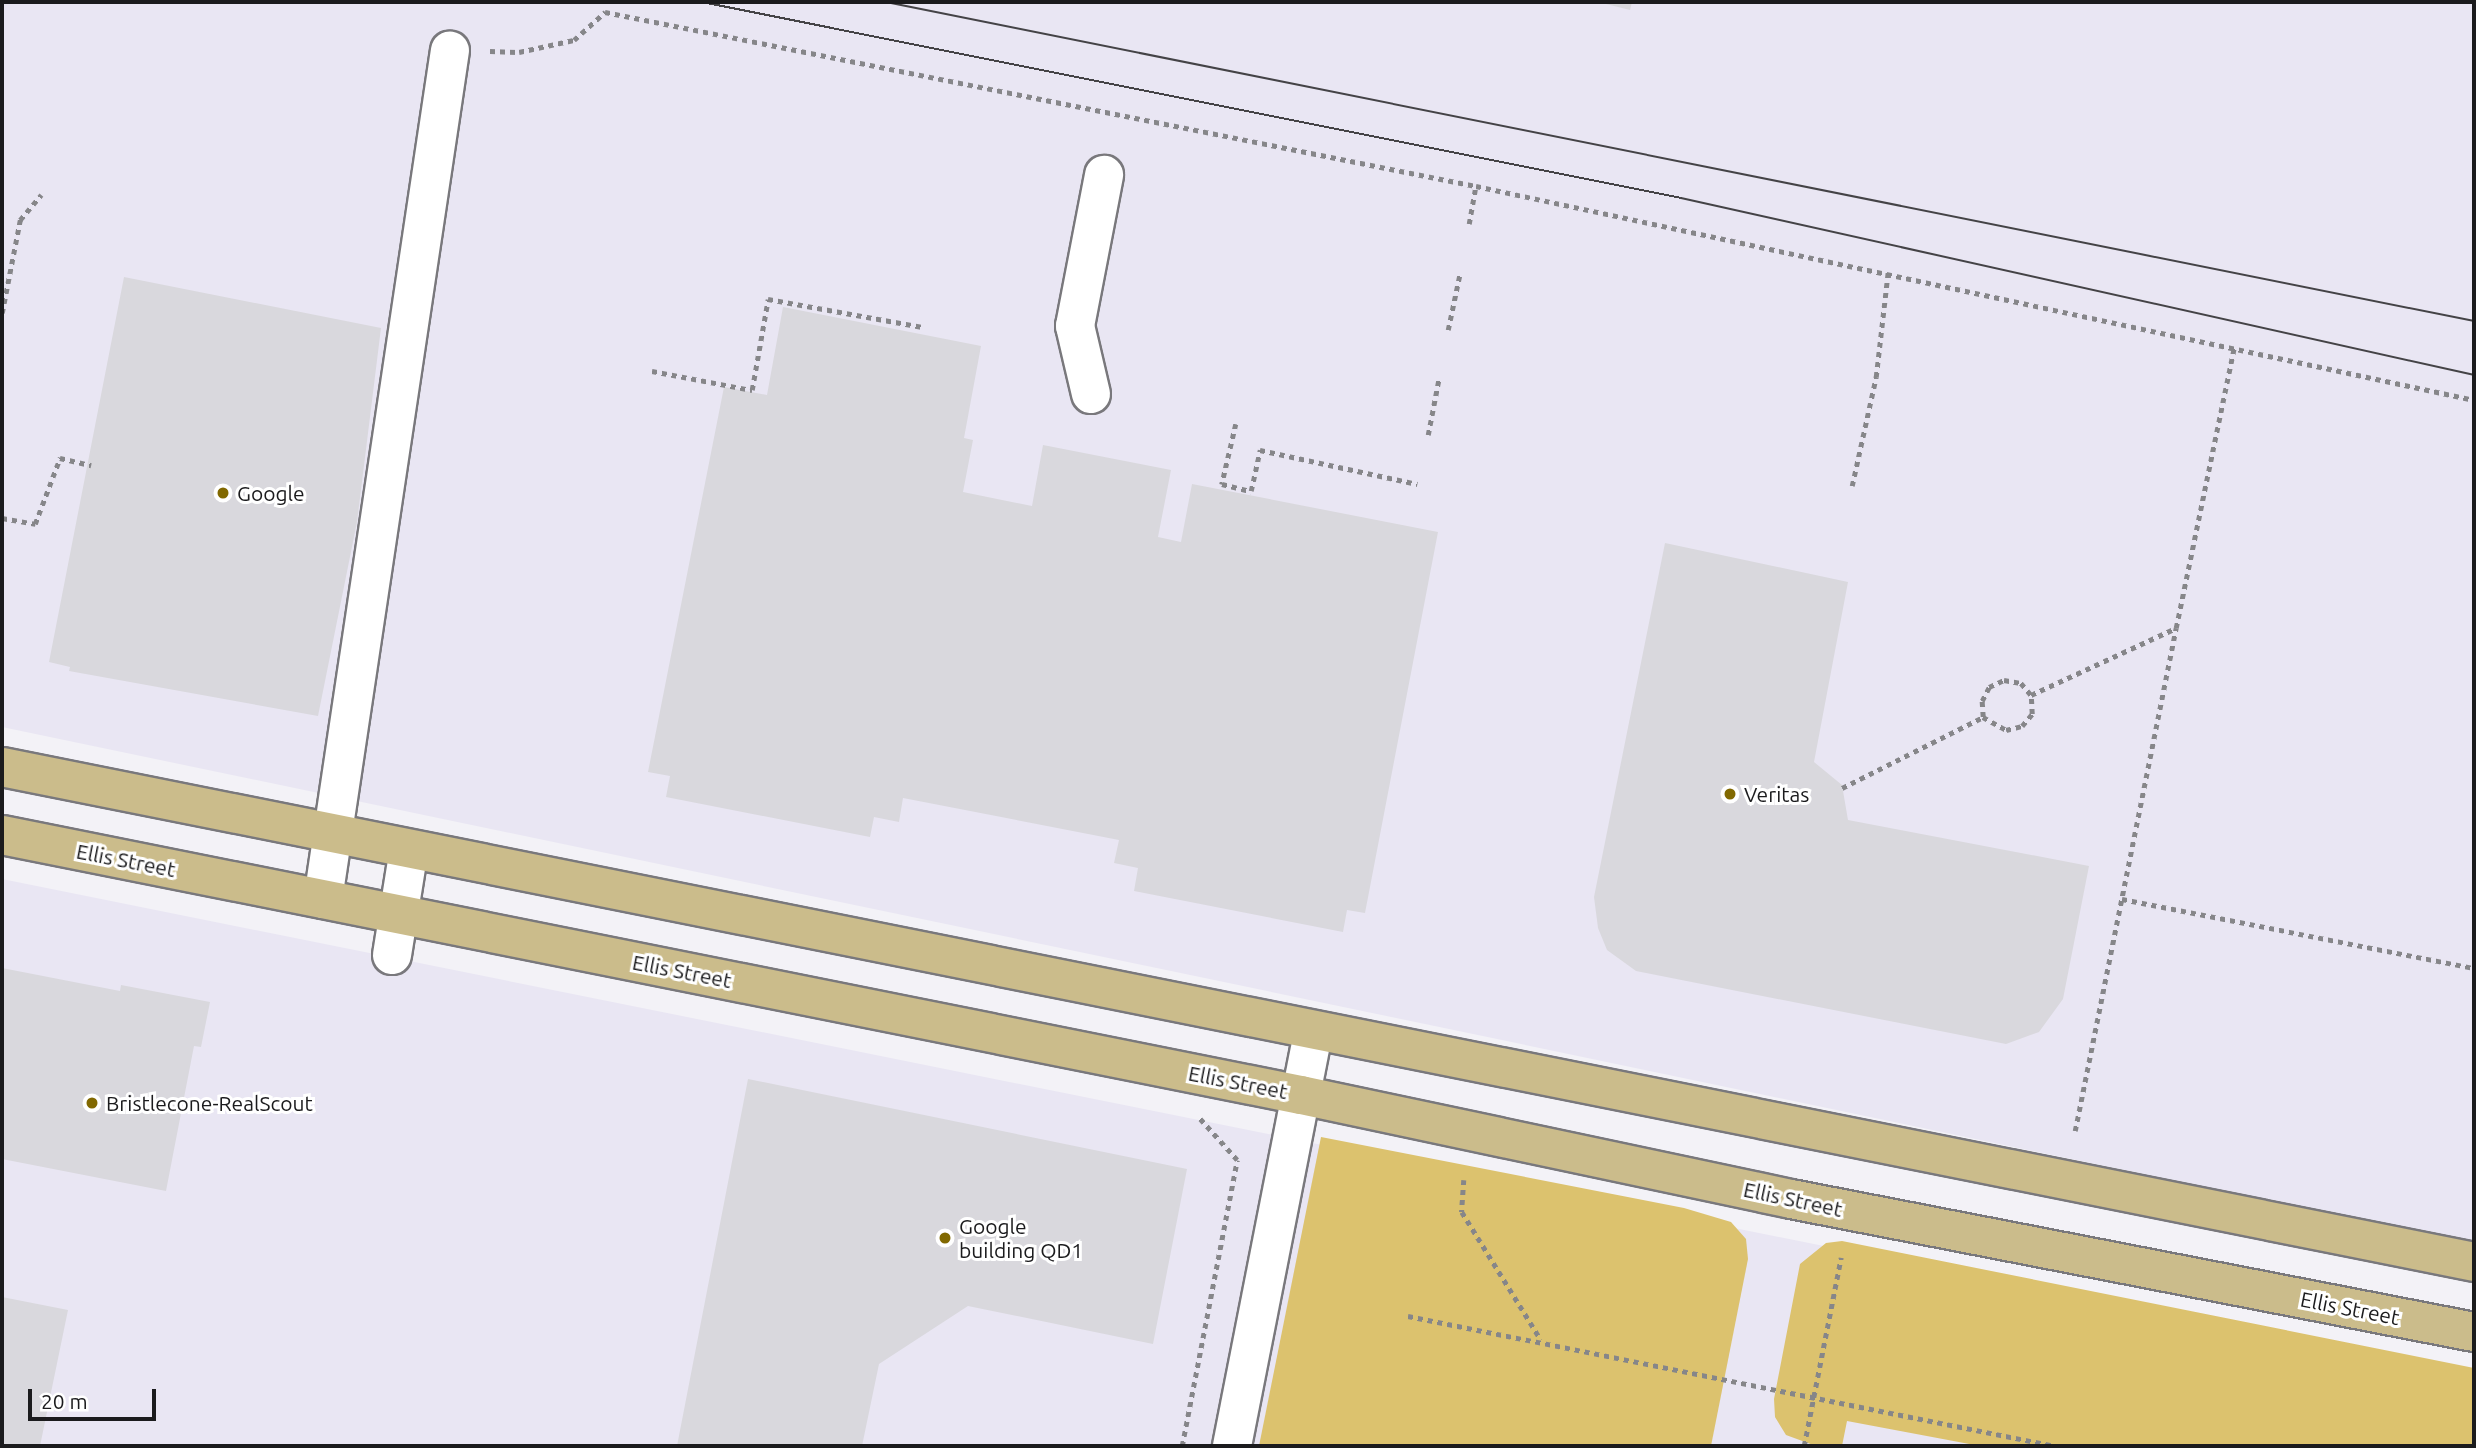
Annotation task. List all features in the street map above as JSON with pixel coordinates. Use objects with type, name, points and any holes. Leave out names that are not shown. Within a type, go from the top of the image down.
[{"type":"main road","points":[[2,767],[1313,1033],[2474,1262]]},
{"type":"main road","name":"Ellis Street","points":[[2,835],[1301,1094],[1791,1199],[2474,1332]]},
{"type":"lane","points":[[323,899],[450,50]]},
{"type":"lane","points":[[1091,394],[1075,326],[1104,175]]},
{"type":"lane","points":[[392,955],[409,849]]},
{"type":"lane","points":[[1232,1446],[1313,1033]]},
{"type":"path","points":[[450,50],[519,51],[573,40],[605,12],[1476,186],[2234,346],[2474,400]]},
{"type":"path","points":[[1469,225],[1476,186]]},
{"type":"path","points":[[2,313],[20,220],[41,195]]},
{"type":"path","points":[[1852,486],[1876,377],[1888,272]]},
{"type":"path","points":[[1448,330],[1460,273]]},
{"type":"path","points":[[652,371],[752,390],[768,299],[922,327]]},
{"type":"path","points":[[2075,1131],[2234,346]]},
{"type":"path","points":[[1428,435],[1439,379]]},
{"type":"path","points":[[1236,424],[1222,484],[1251,491],[1260,450],[1417,484]]},
{"type":"path","points":[[2,518],[35,524],[60,458],[91,464]]},
{"type":"path","points":[[2031,695],[2176,628]]},
{"type":"path","points":[[2004,680],[2021,683],[2031,695],[2032,714],[2022,726],[2006,730],[1983,717],[1982,701],[1989,687],[2004,680]]},
{"type":"path","points":[[1842,788],[1983,717]]},
{"type":"path","points":[[2122,899],[2474,968]]},
{"type":"path","points":[[1182,1446],[1237,1160],[1198,1117]]},
{"type":"path","points":[[1464,1180],[1462,1212],[1542,1341]]},
{"type":"path","points":[[1804,1446],[1841,1258]]},
{"type":"path","points":[[1408,1316],[2055,1446]]},
{"type":"shaded area","points":[[2,2],[2474,2],[2474,1243],[2,727]]},
{"type":"shaded area","points":[[2,879],[2474,1377],[2474,1446],[2,1446]]},
{"type":"shaded area","points":[[1321,1137],[1684,1208],[1731,1222],[1746,1239],[1748,1259],[1711,1446],[1259,1446]]},
{"type":"shaded area","points":[[1842,1241],[2474,1368],[2474,1446],[1980,1446],[1847,1421],[1842,1446],[1816,1446],[1786,1435],[1775,1417],[1774,1399],[1800,1264],[1826,1243]]},
{"type":"building","points":[[1598,2],[1632,2],[1630,10]]},
{"type":"building","name":"Google","points":[[124,277],[381,328],[357,522],[318,716],[69,671],[70,667],[49,662]]},
{"type":"building","points":[[783,307],[981,346],[964,438],[973,440],[963,492],[1032,506],[1043,445],[1171,470],[1158,537],[1181,542],[1192,484],[1438,532],[1365,913],[1347,910],[1343,932],[1134,891],[1138,868],[1114,863],[1119,840],[903,798],[899,822],[874,817],[870,837],[666,797],[670,776],[648,772],[724,387],[767,395]]},
{"type":"building","name":"Veritas","points":[[1665,543],[1848,582],[1814,762],[1842,785],[1848,820],[2089,866],[2063,999],[2039,1032],[2006,1044],[1636,971],[1607,950],[1598,928],[1594,897]]},
{"type":"building","name":"Bristlecone-RealScout","points":[[2,968],[120,991],[121,985],[210,1002],[201,1047],[194,1046],[166,1191],[2,1159]]},
{"type":"building","name":"Google building QD1","points":[[748,1079],[1187,1169],[1153,1344],[968,1306],[879,1364],[862,1446],[677,1446]]},
{"type":"building","points":[[2,1297],[68,1310],[40,1446],[2,1446]]},
{"type":"tram line","points":[[702,2],[1681,198],[2474,375]]},
{"type":"tram line","points":[[886,2],[2474,321]]},
{"type":"place","name":"Google","points":[[223,493]]},
{"type":"place","name":"Veritas","points":[[1730,794]]},
{"type":"place","name":"Bristlecone-RealScout","points":[[92,1103]]},
{"type":"place","name":"Google building QD1","points":[[945,1238]]}]
